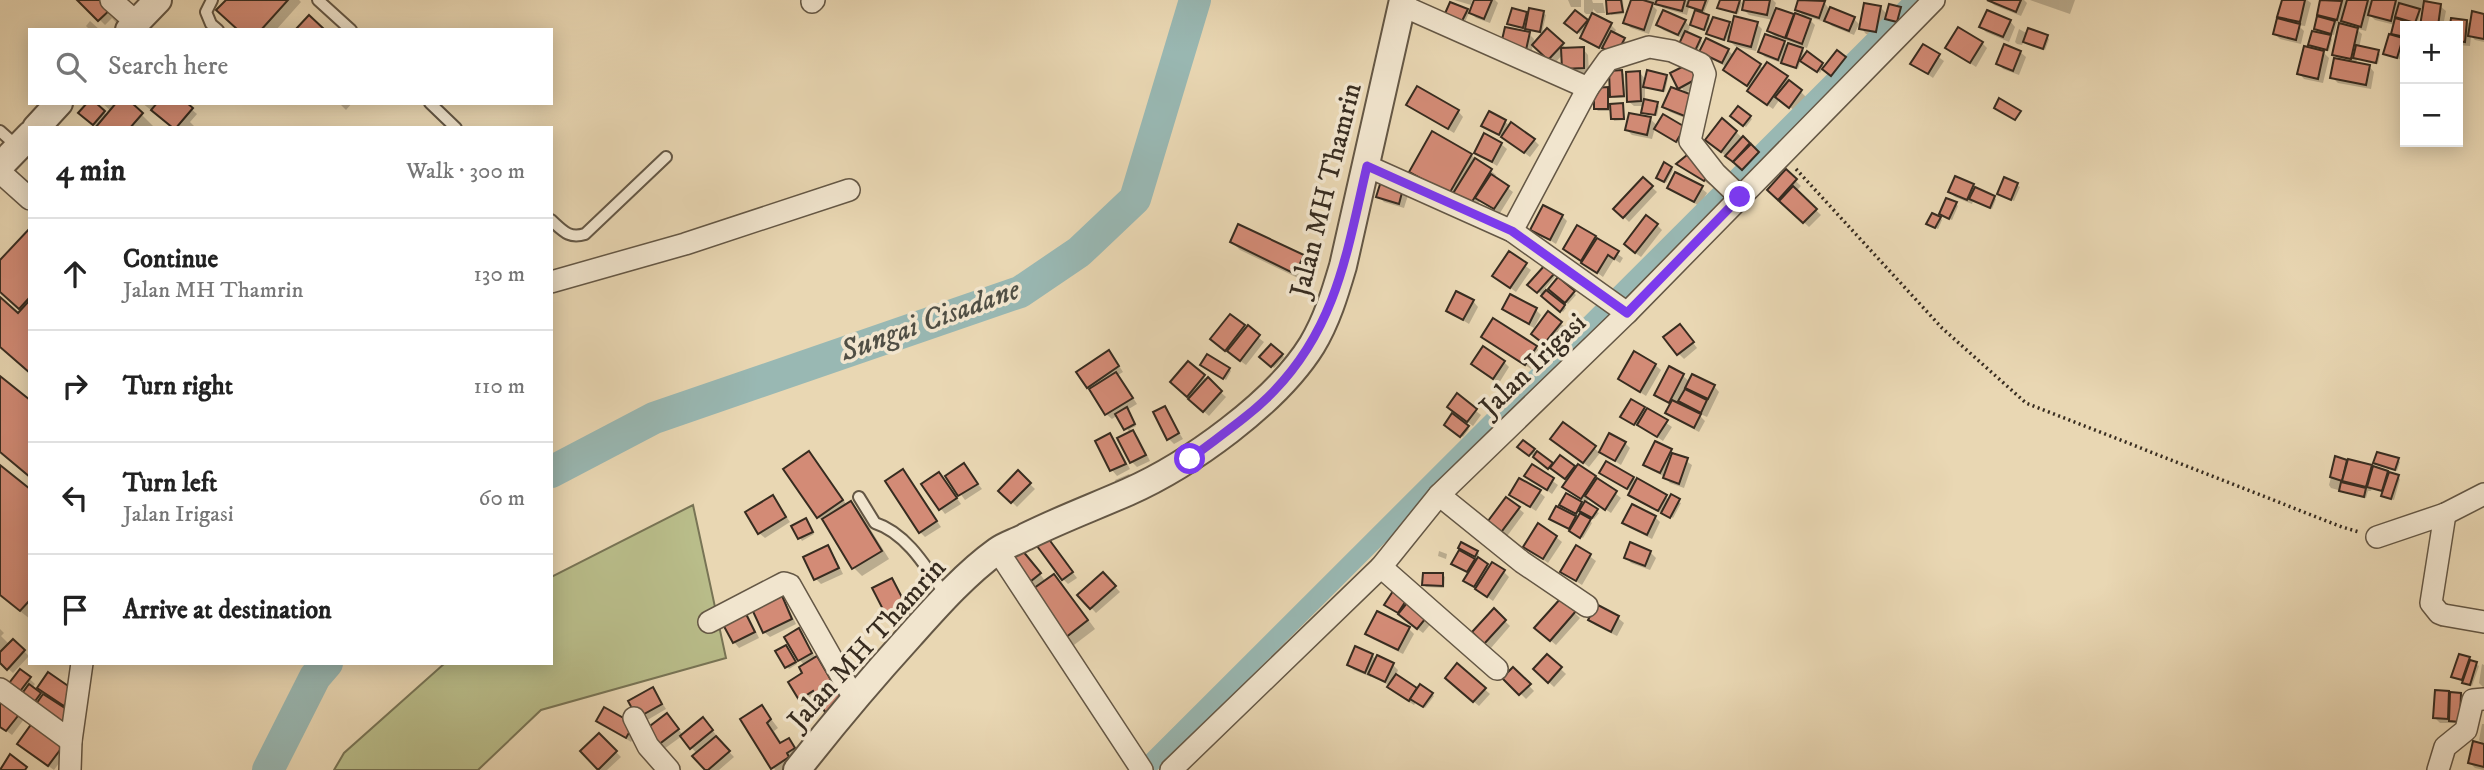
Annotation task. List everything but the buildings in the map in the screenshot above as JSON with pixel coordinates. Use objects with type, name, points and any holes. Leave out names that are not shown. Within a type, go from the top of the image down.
[{"type":"street","points":[[111,0],[132,26],[158,0]]},
{"type":"street","points":[[1403,3],[1588,88]]},
{"type":"street","name":"Jalan MH Thamrin","points":[[797,770],[854,698],[946,596],[998,551],[1037,531],[1131,491],[1190,459],[1273,392],[1312,345],[1330,308],[1367,166],[1403,3]]},
{"type":"street","name":"Jalan Irigasi","points":[[1171,770],[1381,568],[1439,495],[1733,190],[1783,155],[1919,5]]},
{"type":"street","points":[[1512,231],[1588,88],[1608,60],[1649,47],[1672,51],[1701,64],[1705,74],[1690,141],[1733,190]]},
{"type":"street","points":[[32,126],[58,105]]},
{"type":"street","points":[[0,166],[21,135]]},
{"type":"street","points":[[1367,166],[1512,231],[1620,307]]},
{"type":"street","points":[[0,172],[28,197]]},
{"type":"street","points":[[553,281],[685,244],[849,190]]},
{"type":"street","points":[[2378,537],[2445,514],[2484,494]]},
{"type":"street","points":[[1439,495],[1522,562],[1587,606]]},
{"type":"street","points":[[2445,514],[2431,603],[2439,613],[2484,622]]},
{"type":"street","points":[[998,551],[1140,768]]},
{"type":"street","points":[[1381,568],[1497,669]]},
{"type":"street","points":[[709,622],[784,583],[790,585],[854,698]]},
{"type":"street","points":[[70,770],[71,741],[82,665]]},
{"type":"street","points":[[0,690],[71,741]]},
{"type":"street","points":[[2438,770],[2445,747],[2466,730],[2473,700],[2484,699]]},
{"type":"street","points":[[634,718],[648,746],[669,770]]},
{"type":"lane","points":[[212,0],[206,12],[216,28]]},
{"type":"lane","points":[[318,0],[349,28]]},
{"type":"lane","points":[[432,105],[454,126]]},
{"type":"lane","points":[[553,222],[566,235],[575,237],[585,234],[666,158]]},
{"type":"lane","points":[[859,496],[875,523],[886,526],[914,553],[946,596]]},
{"type":"path","points":[[1783,155],[1942,328],[2026,403],[2342,527],[2378,537]]},
{"type":"green space","points":[[693,505],[726,658],[541,710],[478,770],[334,770],[344,753],[443,665],[553,665],[553,576]]},
{"type":"waterway","name":"Sungai Cisadane","points":[[553,471],[654,418],[1020,292],[1079,252],[1135,199],[1195,0]]},
{"type":"waterway","points":[[1144,770],[1915,0]]},
{"type":"waterway","name":"Sungai Cisadane","points":[[268,770],[315,677],[325,665]]},
{"type":"route","points":[[1190,459],[1273,392],[1312,345],[1330,308],[1343,266],[1367,166],[1512,231],[1627,313],[1740,197]]}]
